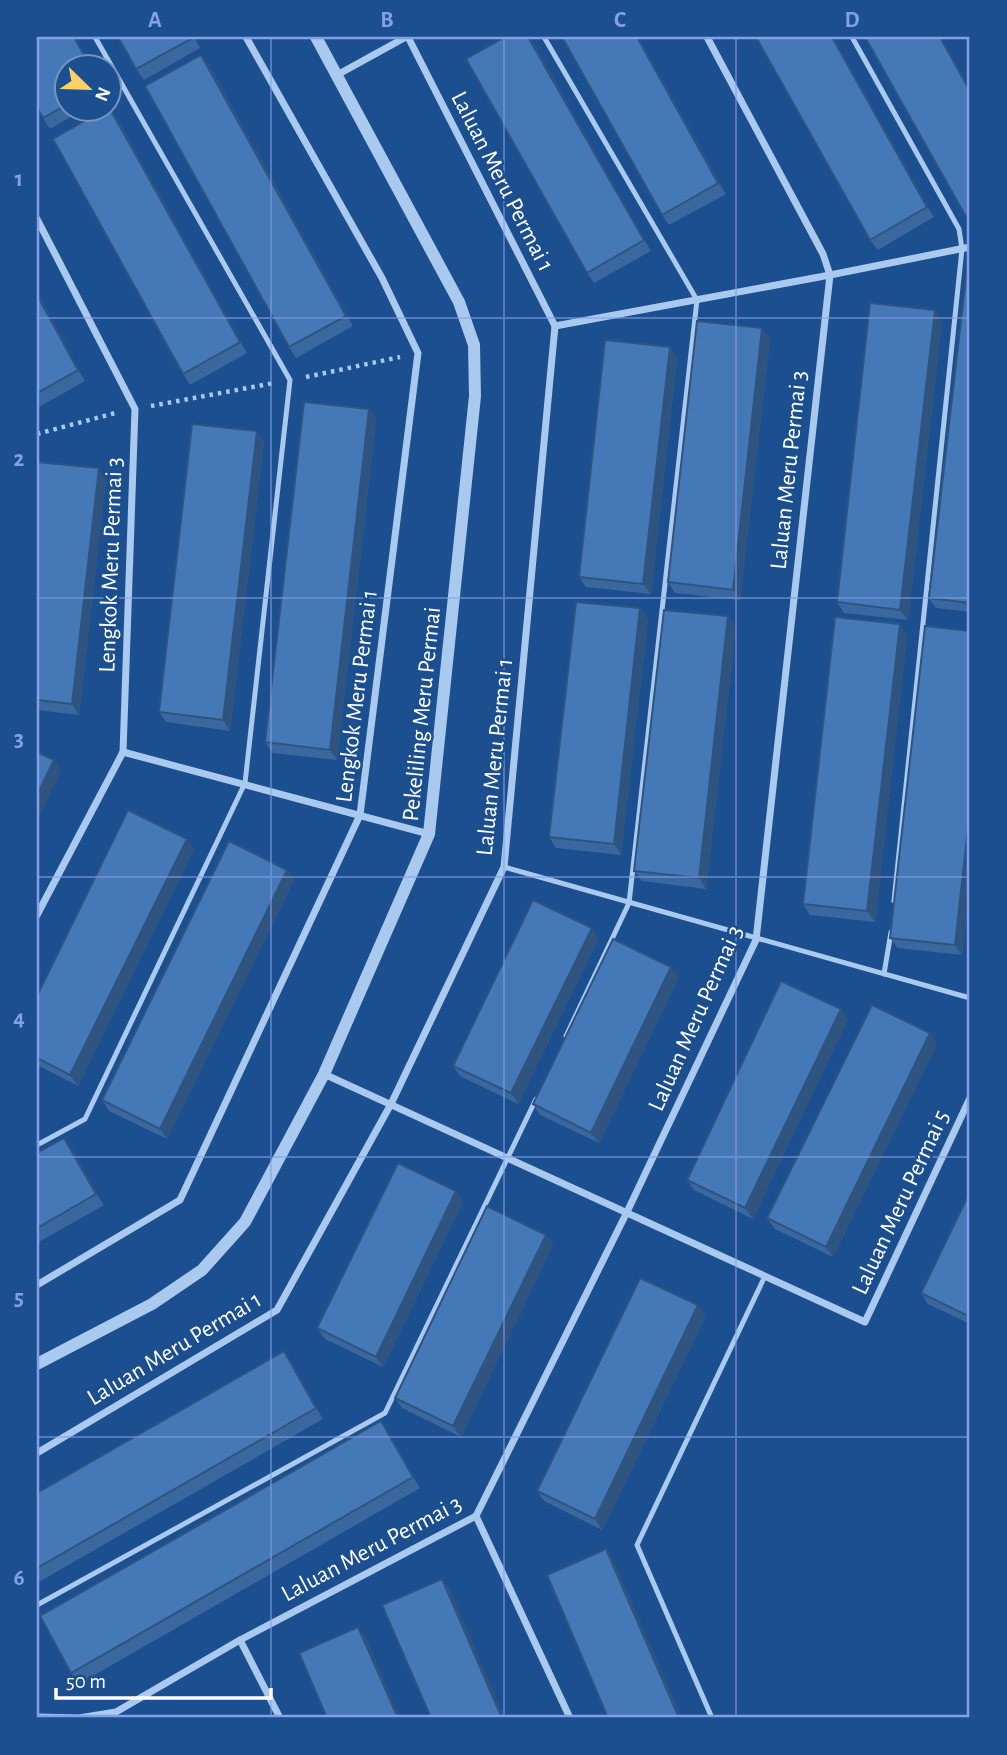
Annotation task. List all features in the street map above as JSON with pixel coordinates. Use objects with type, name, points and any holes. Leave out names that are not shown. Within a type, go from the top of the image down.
[{"type":"street","points":[[246,37],[382,278],[418,353]]},
{"type":"street","name":"Pekeliling Meru Permai","points":[[37,1364],[152,1304],[202,1270],[245,1222],[324,1074],[429,834],[475,396],[474,345],[459,302],[316,37]]},
{"type":"street","points":[[337,75],[407,37]]},
{"type":"street","name":"Laluan Meru Permai 1","points":[[37,1453],[277,1310],[391,1104],[504,867],[555,326],[407,37]]},
{"type":"street","name":"Laluan Meru Permai 3","points":[[37,1717],[116,1715],[240,1640],[476,1516],[627,1212],[756,940],[830,275],[823,254],[706,37]]},
{"type":"street","name":"Lengkok Meru Permai 3","points":[[37,219],[135,409],[122,752],[37,915]]},
{"type":"street","points":[[555,326],[966,248]]},
{"type":"street","name":"Lengkok Meru Permai 1","points":[[37,1285],[180,1200],[360,815],[418,353]]},
{"type":"street","points":[[122,752],[429,834]]},
{"type":"street","points":[[324,1074],[765,1276]]},
{"type":"street","name":"Laluan Meru Permai 5","points":[[765,1276],[865,1322],[970,1098]]},
{"type":"street","points":[[476,1516],[569,1718]]},
{"type":"street","points":[[240,1640],[279,1718]]},
{"type":"lane","points":[[37,1145],[85,1119],[245,783],[290,380],[95,37]]},
{"type":"lane","points":[[544,37],[697,300],[629,903],[560,1048]]},
{"type":"lane","points":[[852,37],[959,229],[966,248],[893,912]]},
{"type":"lane","points":[[504,867],[970,998]]},
{"type":"lane","points":[[884,974],[892,926]]},
{"type":"lane","points":[[37,1605],[385,1413],[537,1097]]},
{"type":"lane","points":[[712,1718],[637,1545],[765,1276]]},
{"type":"path","points":[[37,434],[135,409],[418,353]]},
{"type":"building","points":[[37,37],[74,37],[82,52],[52,52],[52,113],[43,118],[37,107]]},
{"type":"building","points":[[118,37],[193,37],[193,38],[136,69]]},
{"type":"building","points":[[505,37],[528,37],[644,240],[587,273],[466,59]]},
{"type":"building","points":[[562,37],[637,37],[718,183],[662,215]]},
{"type":"building","points":[[756,37],[832,37],[927,207],[870,240]]},
{"type":"building","points":[[865,37],[940,37],[970,91],[970,212],[965,215]]},
{"type":"building","points":[[201,55],[346,316],[289,347],[145,86]]},
{"type":"building","points":[[83,122],[117,122],[240,342],[183,374],[53,139]]},
{"type":"building","points":[[970,260],[970,603],[929,598]]},
{"type":"building","points":[[37,295],[78,370],[37,393]]},
{"type":"building","points":[[870,303],[935,310],[900,610],[837,602]]},
{"type":"building","points":[[697,321],[762,328],[733,590],[668,582]]},
{"type":"building","points":[[605,340],[670,347],[643,584],[579,577]]},
{"type":"building","points":[[304,402],[369,409],[330,750],[265,742]]},
{"type":"building","points":[[192,424],[257,431],[223,720],[159,712]]},
{"type":"building","points":[[37,462],[99,468],[72,704],[37,700]]},
{"type":"building","points":[[576,602],[640,608],[614,844],[549,837]]},
{"type":"building","points":[[664,610],[728,616],[699,878],[634,871]]},
{"type":"building","points":[[835,617],[900,624],[867,911],[803,904]]},
{"type":"building","points":[[925,626],[970,631],[970,810],[955,945],[890,938]]},
{"type":"building","points":[[37,752],[54,760],[37,795]]},
{"type":"building","points":[[128,810],[187,839],[70,1075],[37,1058],[37,996]]},
{"type":"building","points":[[229,841],[287,870],[160,1129],[102,1100]]},
{"type":"building","points":[[533,900],[592,928],[511,1093],[453,1066]]},
{"type":"building","points":[[613,939],[671,967],[591,1133],[533,1104]]},
{"type":"building","points":[[781,981],[841,1009],[745,1208],[687,1180]]},
{"type":"building","points":[[872,1005],[930,1033],[826,1247],[767,1218]]},
{"type":"building","points":[[64,1138],[96,1194],[37,1228],[37,1153]]},
{"type":"building","points":[[398,1163],[456,1191],[376,1357],[317,1328]]},
{"type":"building","points":[[970,1192],[970,1317],[921,1293]]},
{"type":"building","points":[[487,1206],[546,1235],[453,1426],[395,1398]]},
{"type":"building","points":[[640,1278],[698,1305],[595,1519],[537,1491]]},
{"type":"building","points":[[284,1351],[316,1408],[37,1568],[37,1493]]},
{"type":"building","points":[[381,1421],[413,1477],[71,1673],[40,1616]]},
{"type":"building","points":[[606,1549],[679,1718],[608,1718],[547,1575]]},
{"type":"building","points":[[442,1579],[502,1718],[431,1718],[382,1605]]},
{"type":"building","points":[[358,1627],[398,1718],[327,1718],[299,1653]]}]
